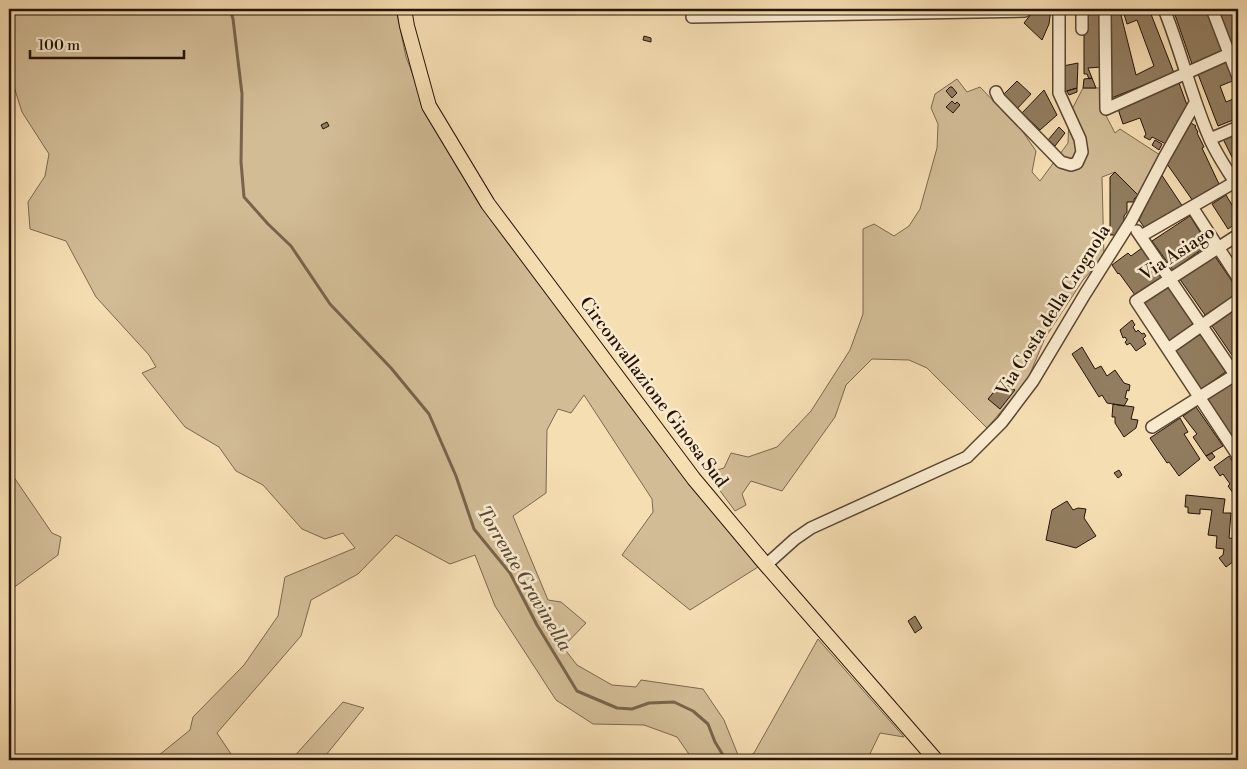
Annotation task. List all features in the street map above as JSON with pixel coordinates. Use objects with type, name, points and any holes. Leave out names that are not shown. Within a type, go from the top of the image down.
[{"type":"main road","name":"Circonvallazione Ginosa Sud","points":[[404,9],[429,106],[488,204],[694,479],[766,565],[936,760]]},
{"type":"street","points":[[996,92],[999,98],[1061,162],[1071,165],[1077,163],[1082,152],[1080,139],[1059,93],[1059,9]]},
{"type":"street","points":[[1082,9],[1082,29]]},
{"type":"street","points":[[1105,9],[1106,109],[1234,51]]},
{"type":"street","points":[[1152,428],[1237,376],[1139,233],[1237,184],[1210,139],[1195,103],[1178,44],[1164,9]]},
{"type":"street","points":[[1212,9],[1234,51],[1238,76]]},
{"type":"street","points":[[692,17],[766,12],[1025,13]]},
{"type":"street","name":"Via Costa della Crognola","points":[[766,565],[795,539],[811,528],[967,457],[1002,422],[1033,381],[1131,221],[1195,103]]},
{"type":"street","points":[[1210,139],[1238,127]]},
{"type":"street","points":[[1192,207],[1238,278]]},
{"type":"street","name":"Via Asiago","points":[[1168,349],[1136,301],[1238,235]]},
{"type":"street","points":[[1236,448],[1168,349],[1238,300]]},
{"type":"shaded area","points":[[9,9],[396,9],[406,57],[430,119],[486,208],[758,567],[690,610],[622,555],[653,512],[652,499],[584,395],[571,413],[558,409],[547,430],[546,493],[513,516],[548,600],[561,602],[586,623],[563,647],[577,665],[612,685],[636,687],[641,680],[703,689],[724,720],[740,760],[693,760],[677,737],[644,725],[593,724],[556,700],[495,606],[475,555],[450,564],[396,535],[358,574],[311,600],[301,636],[217,733],[235,760],[153,760],[190,730],[193,717],[244,665],[278,616],[285,577],[355,548],[343,533],[325,539],[302,529],[263,485],[236,471],[219,447],[185,427],[142,373],[156,367],[149,355],[96,297],[66,241],[30,229],[28,202],[45,176],[49,154],[22,112],[9,71]]},
{"type":"shaded area","points":[[957,79],[967,92],[980,87],[1023,132],[1036,151],[1032,172],[1040,181],[1068,143],[1069,115],[1083,88],[1101,88],[1102,108],[1115,133],[1120,129],[1160,155],[1138,195],[1115,172],[1102,177],[1104,257],[1083,280],[1045,338],[1027,381],[987,428],[927,368],[909,360],[872,359],[846,385],[835,417],[782,491],[751,481],[742,494],[746,505],[735,511],[707,473],[724,468],[731,453],[748,457],[777,447],[811,411],[850,350],[863,314],[863,229],[874,224],[894,236],[909,226],[920,209],[937,148],[938,124],[931,108],[935,94]]},
{"type":"shaded area","points":[[9,470],[52,533],[61,537],[58,555],[9,591]]},
{"type":"shaded area","points":[[818,639],[904,737],[880,733],[867,760],[744,760],[754,753]]},
{"type":"shaded area","points":[[343,702],[364,708],[322,760],[291,760]]},
{"type":"building","points":[[1035,9],[1051,9],[1049,24],[1042,40],[1024,23]]},
{"type":"building","points":[[1084,9],[1100,9],[1101,67],[1088,68],[1092,78],[1089,79],[1087,74],[1084,74]]},
{"type":"building","points":[[1108,9],[1149,9],[1174,73],[1109,99]],"holes":[[[1124,14],[1127,24],[1137,20],[1154,66],[1136,75],[1121,15]]]},
{"type":"building","points":[[1173,9],[1207,9],[1223,50],[1192,64]]},
{"type":"building","points":[[1216,9],[1238,9],[1238,43],[1232,46]]},
{"type":"building","points":[[644,36],[651,38],[651,42],[643,40]]},
{"type":"building","points":[[1228,61],[1235,80],[1220,86],[1226,102],[1238,97],[1238,118],[1218,126],[1198,74]]},
{"type":"building","points":[[1078,63],[1077,88],[1063,92],[1063,66]]},
{"type":"building","points":[[1092,78],[1096,88],[1083,88],[1084,79]]},
{"type":"building","points":[[1017,81],[1031,94],[1016,110],[1002,96]]},
{"type":"building","points":[[1179,83],[1187,105],[1166,144],[1152,137],[1150,140],[1144,137],[1146,134],[1140,118],[1123,124],[1118,109]]},
{"type":"building","points":[[950,87],[957,93],[952,98],[946,91]]},
{"type":"building","points":[[1077,88],[1077,92],[1069,95],[1067,91]]},
{"type":"building","points":[[1044,90],[1057,115],[1040,130],[1022,113]]},
{"type":"building","points":[[952,101],[960,105],[953,113],[946,107]]},
{"type":"building","points":[[327,122],[329,126],[323,129],[321,125]]},
{"type":"building","points":[[1191,123],[1196,126],[1197,133],[1204,147],[1202,148],[1219,184],[1193,201],[1167,164]]},
{"type":"building","points":[[1059,127],[1065,133],[1055,146],[1048,140]]},
{"type":"building","points":[[1238,132],[1238,169],[1223,139]]},
{"type":"building","points":[[1155,140],[1162,144],[1159,150],[1152,145]]},
{"type":"building","points":[[1115,172],[1138,195],[1134,202],[1127,202],[1124,223],[1116,235],[1110,235],[1110,177]]},
{"type":"building","points":[[1161,174],[1183,207],[1146,230],[1139,220]]},
{"type":"building","points":[[1226,195],[1238,215],[1238,222],[1228,229],[1212,204]]},
{"type":"building","points":[[1190,216],[1208,245],[1173,270],[1152,241]]},
{"type":"building","points":[[1142,248],[1162,277],[1135,295],[1112,265],[1128,253],[1131,256]]},
{"type":"building","points":[[1214,255],[1238,290],[1238,293],[1205,315],[1179,278]]},
{"type":"building","points":[[1169,286],[1194,323],[1166,344],[1141,305]]},
{"type":"building","points":[[1238,308],[1238,364],[1212,326]]},
{"type":"building","points":[[1132,320],[1136,332],[1138,330],[1146,336],[1143,339],[1146,344],[1136,351],[1130,343],[1127,345],[1125,342],[1127,340],[1125,337],[1123,338],[1120,330]]},
{"type":"building","points":[[1201,334],[1227,371],[1200,390],[1173,352]]},
{"type":"building","points":[[1082,347],[1095,369],[1101,366],[1107,376],[1115,370],[1124,383],[1130,385],[1125,398],[1128,399],[1124,406],[1107,403],[1102,395],[1099,397],[1072,354]]},
{"type":"building","points":[[1235,381],[1238,387],[1238,435],[1233,439],[1207,400]]},
{"type":"building","points":[[1002,382],[1015,390],[1000,409],[988,399]]},
{"type":"building","points":[[1113,404],[1134,407],[1131,419],[1138,420],[1136,428],[1124,437],[1115,423],[1115,417],[1112,417]]},
{"type":"building","points":[[1196,407],[1223,446],[1206,456],[1193,437],[1197,434],[1183,416]]},
{"type":"building","points":[[1180,418],[1188,432],[1184,434],[1200,459],[1179,476],[1169,462],[1167,463],[1150,438]]},
{"type":"building","points":[[1212,453],[1215,457],[1210,461],[1206,456]]},
{"type":"building","points":[[1229,456],[1238,470],[1238,500],[1228,486],[1230,484],[1223,474],[1220,476],[1214,467]]},
{"type":"building","points":[[1119,470],[1122,475],[1118,478],[1114,473]]},
{"type":"building","points":[[1186,495],[1225,499],[1223,513],[1231,513],[1229,538],[1237,539],[1235,551],[1238,555],[1238,558],[1226,567],[1219,558],[1223,555],[1224,549],[1216,548],[1217,536],[1208,535],[1212,510],[1200,509],[1200,514],[1188,513],[1188,507],[1185,507]]},
{"type":"building","points":[[1067,501],[1073,510],[1078,508],[1086,509],[1084,518],[1096,536],[1076,548],[1046,540],[1052,510]]},
{"type":"building","points":[[915,616],[922,628],[915,633],[908,621]]},
{"type":"waterway","name":"Torrente Gravinella","points":[[230,9],[233,19],[242,94],[241,162],[244,197],[291,246],[330,304],[391,368],[429,414],[456,476],[474,529],[510,573],[537,625],[577,691],[617,708],[632,709],[649,703],[674,702],[693,711],[708,724],[715,742],[726,760]]}]
